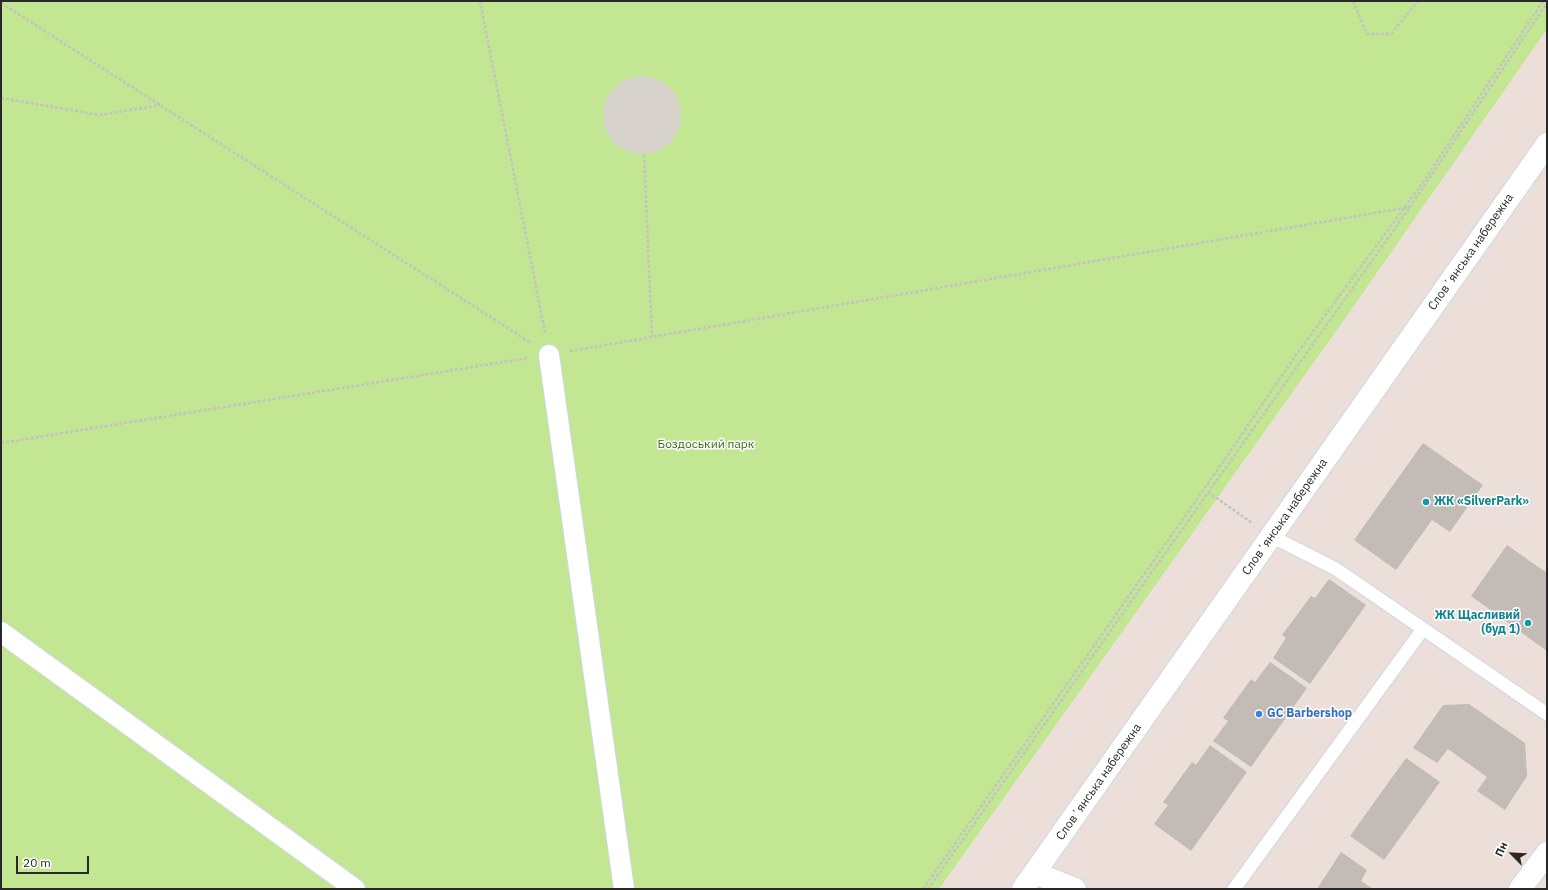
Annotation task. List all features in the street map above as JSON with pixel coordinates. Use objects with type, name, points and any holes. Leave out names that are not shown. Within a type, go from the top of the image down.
[{"type":"street","name":"Словʼянська набережна","points":[[1029,881],[1547,144]]},
{"type":"street","points":[[550,355],[624,889]]},
{"type":"street","points":[[1,632],[355,889]]},
{"type":"street","points":[[1520,889],[1547,852]]},
{"type":"street","points":[[1029,881],[1075,889]]},
{"type":"lane","points":[[1271,536],[1336,569],[1547,714]]},
{"type":"lane","points":[[1234,889],[1423,629]]},
{"type":"path","points":[[480,1],[550,355]]},
{"type":"path","points":[[1302,1],[1322,1]]},
{"type":"path","points":[[1352,1],[1367,34],[1391,34],[1418,1]]},
{"type":"path","points":[[923,889],[1215,474],[1298,352],[1421,185],[1543,1]]},
{"type":"path","points":[[1,3],[550,355]]},
{"type":"path","points":[[928,889],[1410,206],[1547,3]]},
{"type":"path","points":[[1,98],[100,115],[160,105]]},
{"type":"path","points":[[644,155],[652,337]]},
{"type":"path","points":[[1,443],[550,355],[1410,206]]},
{"type":"path","points":[[1208,492],[1271,536]]},
{"type":"green space","name":"Боздоський парк","points":[[1,1],[1547,1],[1547,29],[1339,327],[939,889],[1,889]]},
{"type":"shaded area","points":[[642,76],[657,79],[664,83],[674,93],[678,100],[681,115],[678,130],[674,137],[664,147],[657,151],[642,154],[627,151],[620,147],[610,137],[606,130],[603,115],[606,100],[610,93],[620,83],[627,79]]},
{"type":"building","name":"ЖК «SilverPark»","points":[[1423,443],[1483,485],[1450,532],[1432,520],[1396,570],[1354,540]]},
{"type":"building","name":"ЖК Щасливий (буд 1)","points":[[1507,545],[1547,573],[1547,651],[1471,596]]},
{"type":"building","points":[[1329,579],[1366,605],[1310,684],[1273,658],[1286,638],[1282,635],[1311,596],[1315,598]]},
{"type":"building","points":[[1270,662],[1307,688],[1251,767],[1213,741],[1228,721],[1223,718],[1251,679],[1255,682]]},
{"type":"building","points":[[1469,704],[1525,743],[1527,776],[1505,810],[1477,791],[1487,777],[1448,749],[1437,763],[1413,748],[1443,705]]},
{"type":"building","points":[[1210,745],[1247,772],[1191,851],[1154,824],[1168,805],[1163,802],[1192,762],[1196,765]]},
{"type":"building","points":[[1406,758],[1440,782],[1384,860],[1350,836]]},
{"type":"building","points":[[1341,852],[1367,870],[1361,881],[1373,889],[1317,889]]},
{"type":"place","name":"ЖК «SilverPark»","points":[[1426,502]]},
{"type":"place","name":"ЖК Щасливий (буд 1)","points":[[1528,623]]},
{"type":"place","name":"GC Barbershop","points":[[1259,714]]}]
